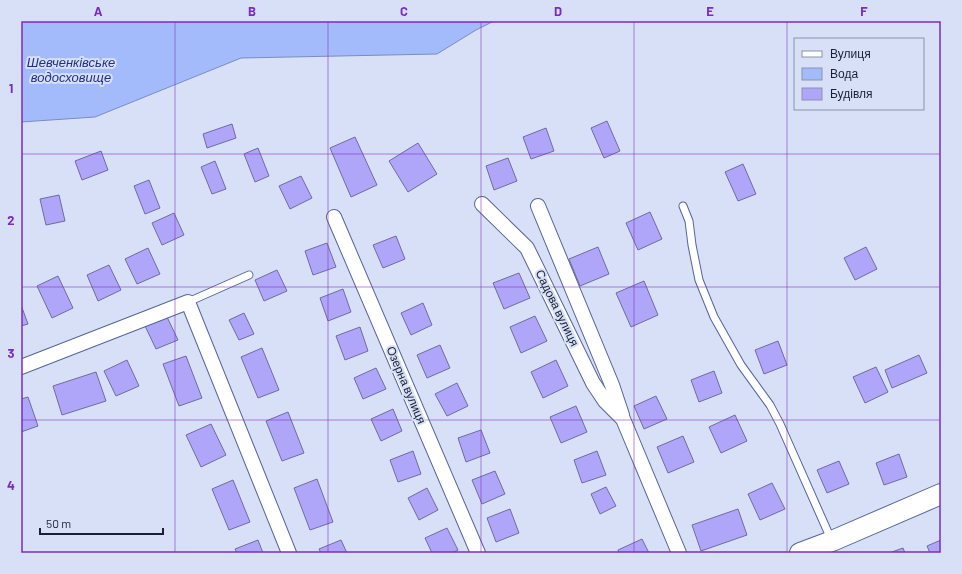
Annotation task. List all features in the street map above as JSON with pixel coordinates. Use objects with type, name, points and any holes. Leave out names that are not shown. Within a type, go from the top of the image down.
[{"type":"main road","points":[[800,553],[832,541],[941,494]]},
{"type":"street","name":"Садова вулиця","points":[[482,204],[527,248],[593,384],[605,401],[623,419]]},
{"type":"street","name":"Садова вулиця","points":[[538,206],[612,385],[623,419],[679,553]]},
{"type":"street","name":"Озерна вулиця","points":[[334,217],[478,553]]},
{"type":"street","points":[[21,367],[188,302],[289,553]]},
{"type":"lane","points":[[683,206],[689,221],[699,280],[714,317],[741,365],[770,405],[780,424],[832,541]]},
{"type":"lane","points":[[188,302],[249,275]]},
{"type":"water","name":"Шевченківське водосховище","points":[[21,21],[494,21],[476,30],[437,54],[241,58],[95,117],[21,122]]},
{"type":"building","points":[[607,121],[620,151],[604,158],[591,128]]},
{"type":"building","points":[[232,124],[236,138],[207,148],[203,134]]},
{"type":"building","points":[[546,128],[554,151],[531,159],[523,137]]},
{"type":"building","points":[[355,137],[377,185],[351,197],[330,148]]},
{"type":"building","points":[[418,143],[437,174],[408,192],[389,161]]},
{"type":"building","points":[[258,148],[269,176],[255,182],[244,154]]},
{"type":"building","points":[[101,151],[108,170],[82,180],[75,161]]},
{"type":"building","points":[[508,158],[517,181],[494,190],[486,166]]},
{"type":"building","points":[[215,161],[226,189],[212,194],[201,167]]},
{"type":"building","points":[[743,164],[756,194],[738,201],[725,172]]},
{"type":"building","points":[[301,176],[312,198],[290,209],[279,186]]},
{"type":"building","points":[[149,180],[160,208],[145,214],[134,186]]},
{"type":"building","points":[[59,195],[65,221],[46,225],[40,199]]},
{"type":"building","points":[[650,212],[662,239],[638,250],[626,223]]},
{"type":"building","points":[[174,213],[184,235],[162,245],[152,223]]},
{"type":"building","points":[[396,236],[405,259],[383,268],[373,245]]},
{"type":"building","points":[[327,243],[336,267],[313,275],[305,251]]},
{"type":"building","points":[[598,247],[609,274],[580,286],[569,259]]},
{"type":"building","points":[[866,247],[877,269],[855,280],[844,258]]},
{"type":"building","points":[[148,248],[160,274],[137,284],[125,259]]},
{"type":"building","points":[[109,265],[121,290],[98,301],[87,275]]},
{"type":"building","points":[[277,270],[287,291],[264,301],[255,280]]},
{"type":"building","points":[[519,273],[530,298],[504,309],[493,283]]},
{"type":"building","points":[[58,276],[73,308],[52,318],[37,286]]},
{"type":"building","points":[[644,281],[658,315],[631,327],[616,293]]},
{"type":"building","points":[[343,289],[351,312],[328,321],[320,298]]},
{"type":"building","points":[[423,303],[432,325],[411,335],[401,313]]},
{"type":"building","points":[[21,305],[28,324],[21,326]]},
{"type":"building","points":[[244,313],[254,334],[239,340],[229,320]]},
{"type":"building","points":[[535,316],[547,341],[521,353],[510,327]]},
{"type":"building","points":[[167,317],[178,340],[156,349],[145,326]]},
{"type":"building","points":[[360,327],[368,351],[345,360],[336,336]]},
{"type":"building","points":[[778,341],[787,365],[764,374],[755,350]]},
{"type":"building","points":[[440,345],[450,368],[427,378],[417,355]]},
{"type":"building","points":[[262,348],[279,390],[258,398],[241,357]]},
{"type":"building","points":[[919,355],[927,373],[892,388],[885,370]]},
{"type":"building","points":[[186,356],[202,398],[179,406],[163,364]]},
{"type":"building","points":[[127,360],[139,386],[116,396],[104,371]]},
{"type":"building","points":[[556,360],[568,386],[543,398],[531,372]]},
{"type":"building","points":[[876,367],[888,392],[865,403],[853,377]]},
{"type":"building","points":[[376,368],[386,389],[363,399],[354,378]]},
{"type":"building","points":[[714,371],[722,393],[699,402],[691,380]]},
{"type":"building","points":[[96,372],[106,401],[62,415],[53,386]]},
{"type":"building","points":[[457,383],[468,406],[447,416],[435,394]]},
{"type":"building","points":[[656,396],[667,419],[644,429],[634,406]]},
{"type":"building","points":[[28,397],[38,426],[21,432],[21,399]]},
{"type":"building","points":[[576,406],[587,432],[561,443],[550,417]]},
{"type":"building","points":[[393,409],[402,431],[381,441],[371,419]]},
{"type":"building","points":[[288,412],[304,453],[282,461],[266,421]]},
{"type":"building","points":[[735,415],[747,441],[721,453],[709,427]]},
{"type":"building","points":[[211,424],[226,455],[201,467],[186,435]]},
{"type":"building","points":[[481,430],[490,453],[466,462],[458,438]]},
{"type":"building","points":[[683,436],[694,462],[668,473],[657,447]]},
{"type":"building","points":[[413,451],[421,474],[398,482],[390,460]]},
{"type":"building","points":[[597,451],[606,475],[582,483],[574,460]]},
{"type":"building","points":[[899,454],[907,477],[884,485],[876,463]]},
{"type":"building","points":[[839,461],[849,484],[827,493],[817,470]]},
{"type":"building","points":[[495,471],[505,494],[482,504],[472,480]]},
{"type":"building","points":[[317,479],[333,522],[310,530],[294,488]]},
{"type":"building","points":[[233,480],[250,522],[229,530],[212,489]]},
{"type":"building","points":[[772,483],[785,509],[760,520],[748,494]]},
{"type":"building","points":[[606,487],[616,506],[600,514],[591,494]]},
{"type":"building","points":[[427,488],[438,510],[419,520],[408,498]]},
{"type":"building","points":[[510,509],[519,533],[496,542],[487,518]]},
{"type":"building","points":[[738,509],[747,535],[701,551],[692,525]]},
{"type":"building","points":[[447,528],[458,550],[452,553],[432,553],[425,538]]},
{"type":"building","points":[[642,539],[649,553],[619,553],[618,550]]},
{"type":"building","points":[[258,540],[263,553],[237,553],[235,549]]},
{"type":"building","points":[[341,540],[347,553],[321,553],[319,549]]},
{"type":"building","points":[[941,540],[941,553],[930,553],[927,546]]},
{"type":"building","points":[[903,548],[905,553],[889,553]]}]
